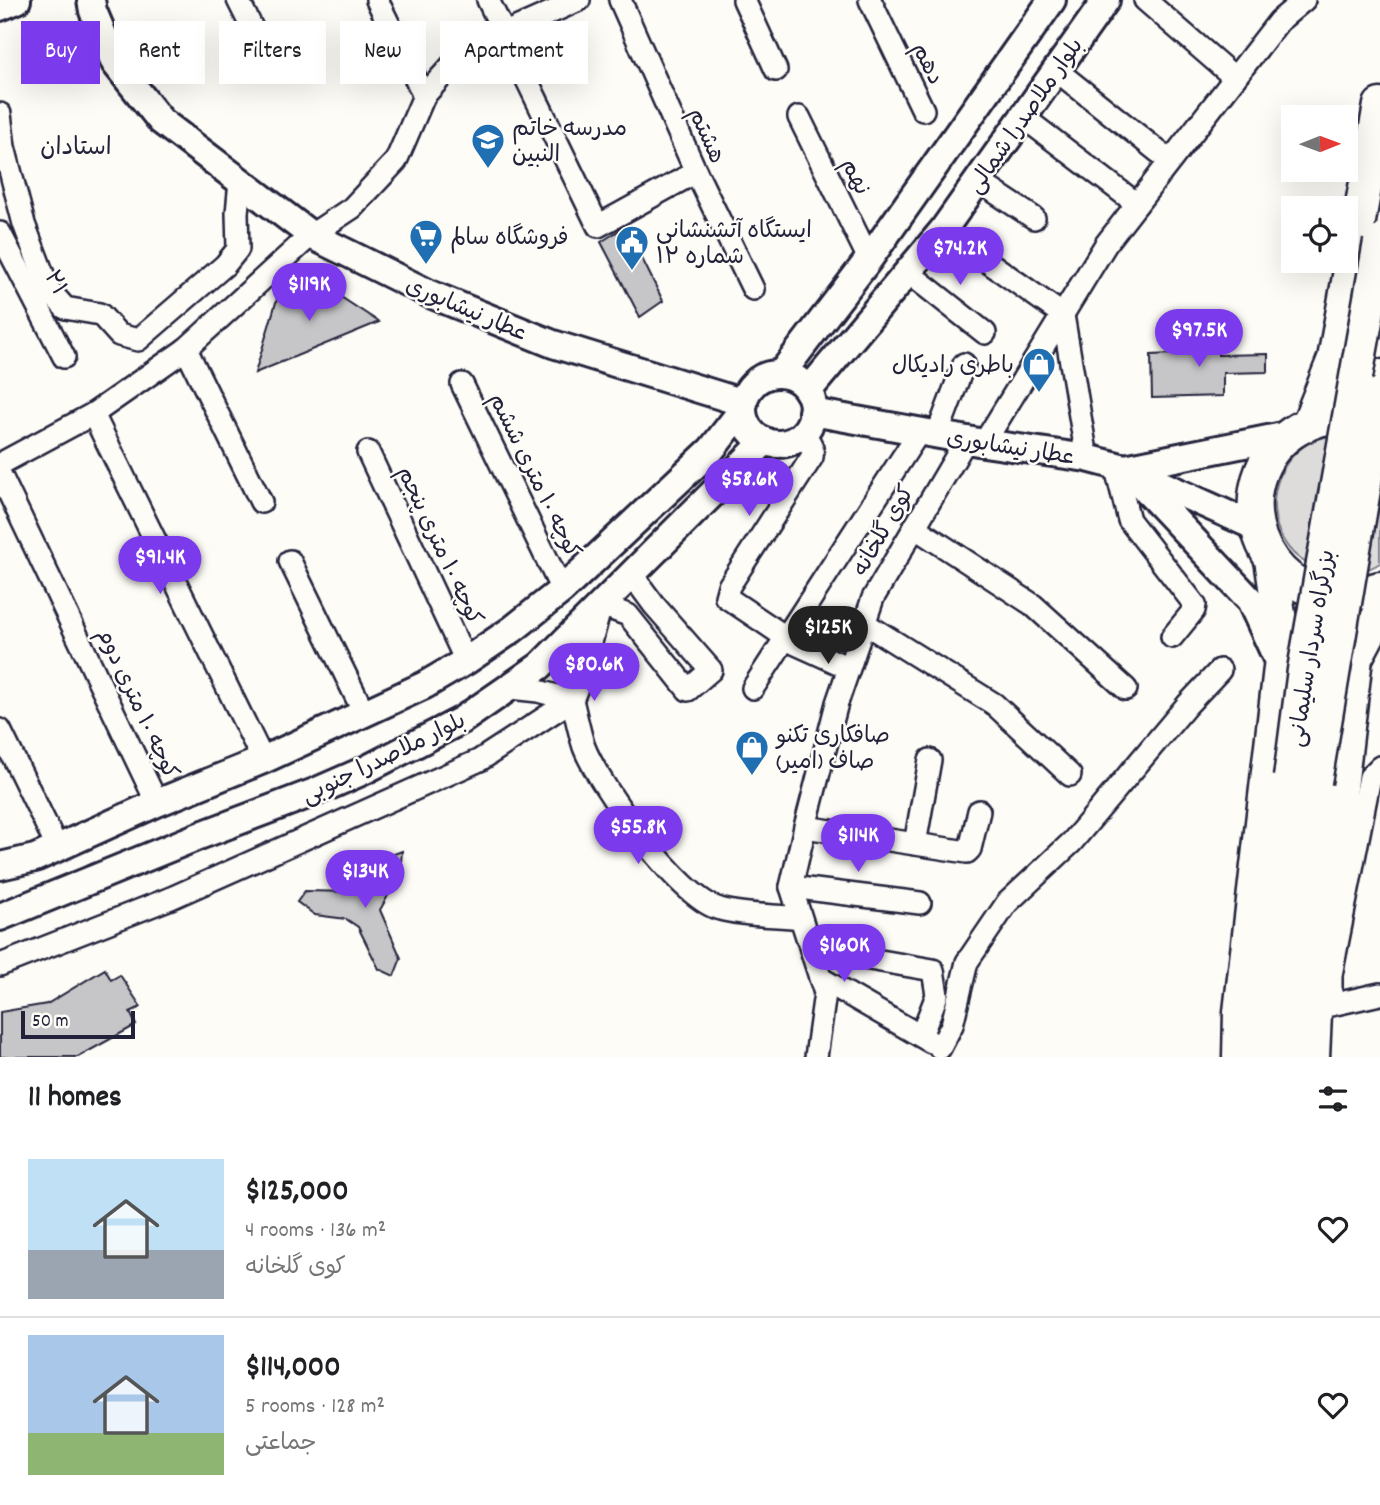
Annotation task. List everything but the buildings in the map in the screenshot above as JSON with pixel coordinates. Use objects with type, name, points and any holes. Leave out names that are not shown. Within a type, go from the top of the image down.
[{"type":"highway","points":[[1380,105],[1334,359],[1298,428],[1270,453],[1258,476],[1253,501],[1256,527],[1271,559],[1288,577],[1309,589],[1332,595],[1357,594],[1380,587]]},
{"type":"highway","name":"بزرگراه سردار سلیمانی","points":[[1289,1057],[1302,780],[1304,670],[1380,242]]},
{"type":"highway","points":[[1334,359],[1343,369],[1364,377],[1380,376]]},
{"type":"highway","name":"بزرگراه سردار سلیمانی","points":[[1262,1057],[1302,780],[1380,394]]},
{"type":"highway","points":[[1298,428],[1335,416],[1361,417],[1380,424]]},
{"type":"highway","points":[[1240,1057],[1240,1012],[1281,653],[1271,559]]},
{"type":"highway","points":[[1313,1057],[1315,1013],[1356,658],[1380,613]]},
{"type":"highway","points":[[1281,653],[1296,635],[1320,634],[1341,643],[1356,658]]},
{"type":"main road","points":[[0,7],[17,0]]},
{"type":"main road","name":"عطار نیشابوری","points":[[91,0],[115,63],[161,121],[311,235],[430,294],[553,344],[743,406]]},
{"type":"main road","name":"بلوار ملاصدرا شمالی","points":[[781,374],[869,259],[1052,0]]},
{"type":"main road","name":"بلوار ملاصدرا شمالی","points":[[808,412],[943,230],[1106,0]]},
{"type":"main road","points":[[781,374],[797,380],[808,412],[786,443],[765,441],[757,437],[748,427],[743,406],[749,390],[757,381],[770,375],[781,374]]},
{"type":"main road","name":"بلوار ملاصدرا جنوبی","points":[[0,866],[35,858],[58,849],[157,803],[365,715],[425,685],[466,660],[513,629],[562,590],[711,450],[743,406]]},
{"type":"main road","name":"عطار نیشابوری","points":[[808,412],[1087,458],[1120,467],[1256,527]]},
{"type":"main road","name":"عطار نیشابوری","points":[[1120,467],[1298,428]]},
{"type":"main road","name":"بلوار ملاصدرا جنوبی","points":[[0,917],[363,771],[442,732],[540,666],[765,441]]},
{"type":"main road","points":[[1120,467],[1250,600],[1281,653]]},
{"type":"street","points":[[238,0],[248,21]]},
{"type":"street","points":[[377,0],[424,96]]},
{"type":"street","points":[[488,0],[497,21]]},
{"type":"street","points":[[532,21],[579,0]]},
{"type":"street","name":"هشتم","points":[[620,0],[696,172],[752,289]]},
{"type":"street","points":[[744,0],[776,70]]},
{"type":"street","name":"دهم","points":[[870,0],[923,110]]},
{"type":"street","points":[[1144,0],[1235,78]]},
{"type":"street","name":"کوی گلخانه","points":[[816,1057],[825,993],[791,887],[837,703],[873,598],[914,527],[1062,315],[1106,244],[1279,21],[1304,0]]},
{"type":"street","points":[[1056,70],[1171,161]]},
{"type":"street","points":[[0,464],[93,414],[186,349],[311,235],[352,208],[396,161],[424,96],[440,78]]},
{"type":"street","points":[[527,84],[597,226],[696,172]]},
{"type":"street","points":[[0,114],[4,147],[24,224],[49,290],[65,308],[100,314],[119,335],[138,340],[225,265],[238,249],[240,181]]},
{"type":"street","name":"نهم","points":[[799,117],[869,259]]},
{"type":"street","points":[[1023,117],[1137,204]]},
{"type":"street","points":[[978,181],[1034,218]]},
{"type":"street","points":[[943,230],[1062,315],[1087,458]]},
{"type":"street","name":"۲۱","points":[[0,233],[64,356]]},
{"type":"street","points":[[909,273],[985,333]]},
{"type":"street","points":[[186,349],[261,502]]},
{"type":"street","points":[[753,688],[928,433],[964,364]]},
{"type":"street","name":"کوچه ۱۰ متری ششم","points":[[462,384],[562,590]]},
{"type":"street","points":[[808,412],[812,457],[729,586],[726,597],[796,644],[849,668]]},
{"type":"street","points":[[93,414],[263,760]]},
{"type":"street","name":"کوچه ۱۰ متری پنجم","points":[[368,452],[466,660]]},
{"type":"street","points":[[1120,467],[1129,520],[1195,605],[1194,610],[1172,637]]},
{"type":"street","name":"کوچه ۱۰ متری دوم","points":[[0,474],[157,803]]},
{"type":"street","points":[[914,527],[1033,605],[1126,689]]},
{"type":"street","points":[[290,561],[365,715]]},
{"type":"street","points":[[0,965],[171,898],[480,760],[572,700],[582,676],[601,606],[628,615],[688,690],[711,670],[654,605],[632,575]]},
{"type":"street","points":[[864,622],[994,704],[1070,775]]},
{"type":"street","points":[[820,978],[921,1036],[944,1053],[967,962],[1007,903],[1072,842],[1220,670]]},
{"type":"street","points":[[510,688],[538,691],[572,700]]},
{"type":"street","points":[[572,700],[584,748],[620,809],[669,872],[718,909],[800,918]]},
{"type":"street","points":[[0,730],[58,849]]},
{"type":"street","points":[[915,844],[930,760]]},
{"type":"street","points":[[1380,767],[1370,776],[1331,975],[1331,1005],[1380,994]]},
{"type":"street","points":[[805,827],[967,852],[979,811]]},
{"type":"street","points":[[791,887],[920,903]]},
{"type":"street","points":[[811,949],[933,970],[937,995],[921,1036]]},
{"type":"shaded area","points":[[1343,434],[1380,446],[1380,563],[1369,569],[1346,572],[1308,564],[1294,554],[1277,526],[1274,510],[1279,477],[1287,463],[1309,443]]},
{"type":"place","name":"مدرسه خاتم النبین","points":[[488,170]]},
{"type":"place","name":"فروشگاه سالم","points":[[426,266]]},
{"type":"place","name":"ایستگاه آتشنشانی شماره ۱۲","points":[[632,272]]},
{"type":"place","name":"باطری رادیکال","points":[[1039,394]]},
{"type":"place","name":"صافکاری تکنو صاف (امیر)","points":[[752,777]]},
{"type":"district","name":"استادان","points":[[76,146]]}]
